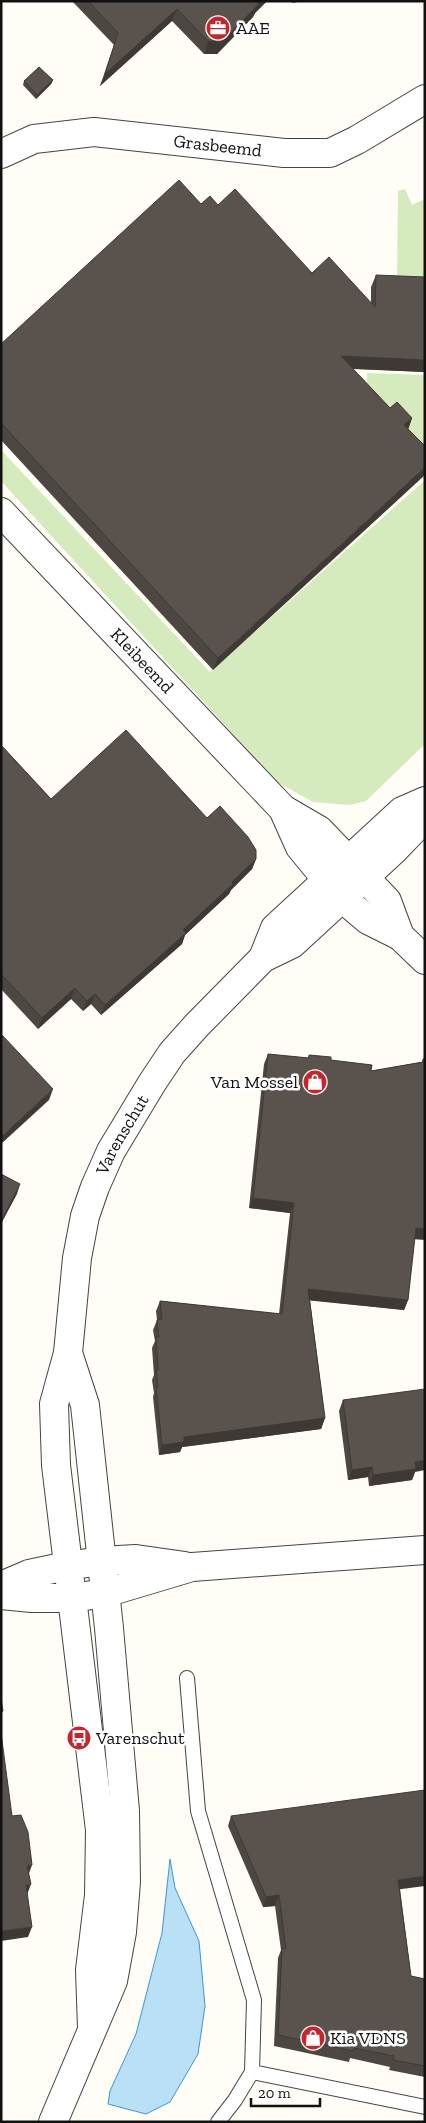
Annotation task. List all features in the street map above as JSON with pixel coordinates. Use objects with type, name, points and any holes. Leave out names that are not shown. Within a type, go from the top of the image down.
[{"type":"street","name":"Grasbeemd","points":[[1,154],[34,138],[94,132],[284,153],[330,153],[357,140],[425,100]]},
{"type":"street","name":"Kleibeemd","points":[[1,512],[283,809],[319,830],[356,870]]},
{"type":"street","name":"Varenschut","points":[[356,870],[402,811],[425,801]]},
{"type":"street","name":"Kleibeemd","points":[[283,809],[300,847],[334,889]]},
{"type":"street","name":"Varenschut","points":[[92,2028],[90,1970],[99,1895],[100,1830],[56,1465],[54,1404],[68,1353],[77,1258],[85,1216],[111,1151],[152,1082],[172,1053],[196,1025],[263,958],[292,944],[334,889],[356,870],[419,824],[425,809]]},
{"type":"street","points":[[356,870],[387,901],[400,936]]},
{"type":"street","points":[[334,889],[368,920],[400,936],[425,960]]},
{"type":"street","name":"Varenschut","points":[[53,2122],[113,1981],[122,1932],[126,1882],[125,1811],[105,1593],[84,1406],[68,1353]]},
{"type":"street","points":[[1,1596],[72,1598],[105,1593],[192,1568],[425,1550]]},
{"type":"street","points":[[1,1586],[29,1574],[101,1561],[136,1559],[192,1568]]},
{"type":"lane","points":[[187,1678],[198,1811],[254,2000],[252,2072],[235,2100],[218,2122]]},
{"type":"lane","points":[[252,2072],[425,2107]]},
{"type":"green space","points":[[405,189],[412,205],[425,199],[425,288],[397,287],[398,191]]},
{"type":"green space","points":[[367,373],[425,375],[425,462],[367,392]]},
{"type":"green space","points":[[1,450],[210,672],[425,480],[425,744],[366,801],[350,805],[313,802],[277,782],[1,481]]},
{"type":"water","points":[[170,1859],[175,1888],[199,1941],[205,2006],[198,2054],[170,2102],[146,2114],[108,2104],[110,2091],[136,2034],[162,1933]]},
{"type":"building","points":[[88,1],[258,1],[258,5],[222,42],[208,41],[177,9],[105,74],[118,33]]},
{"type":"building","points":[[39,67],[53,80],[37,95],[24,81]]},
{"type":"building","points":[[179,180],[201,204],[210,196],[218,205],[235,189],[312,273],[329,257],[375,307],[376,275],[425,277],[425,360],[341,356],[390,408],[397,402],[412,418],[404,425],[425,446],[425,467],[218,658],[1,423],[1,344]]},
{"type":"building","points":[[126,730],[207,818],[220,806],[248,837],[256,850],[256,859],[232,882],[233,884],[183,930],[186,933],[105,1005],[95,994],[87,1001],[75,988],[42,1018],[1,974],[1,745],[51,799]]},
{"type":"building","points":[[1,1034],[53,1089],[1,1137]]},
{"type":"building","points":[[268,1054],[309,1058],[309,1055],[331,1057],[331,1060],[372,1065],[371,1071],[423,1062],[423,1059],[425,1059],[425,1229],[416,1228],[408,1300],[308,1289],[325,1418],[184,1437],[184,1442],[162,1445],[156,1387],[158,1387],[156,1370],[158,1370],[156,1337],[159,1337],[157,1320],[162,1319],[160,1301],[282,1314],[294,1203],[253,1198]]},
{"type":"building","points":[[1,1174],[20,1184],[1,1221]]},
{"type":"building","points":[[425,1389],[425,1460],[415,1462],[416,1469],[373,1475],[372,1467],[352,1470],[343,1400]]},
{"type":"building","points":[[1,1733],[12,1816],[21,1815],[28,1832],[32,1865],[27,1866],[31,1884],[26,1885],[32,1927],[1,1931]]},
{"type":"building","points":[[425,1790],[425,1876],[398,1880],[411,1976],[425,1979],[425,2066],[393,2060],[394,2056],[354,2048],[353,2051],[278,2035],[282,1948],[286,1949],[279,1895],[266,1897],[231,1816]]},
{"type":"place","name":"AAE","points":[[218,28]]},
{"type":"place","name":"Van Mossel","points":[[315,1082]]},
{"type":"place","name":"Varenschut","points":[[79,1738]]},
{"type":"place","name":"Kia VDNS","points":[[313,2038]]}]
